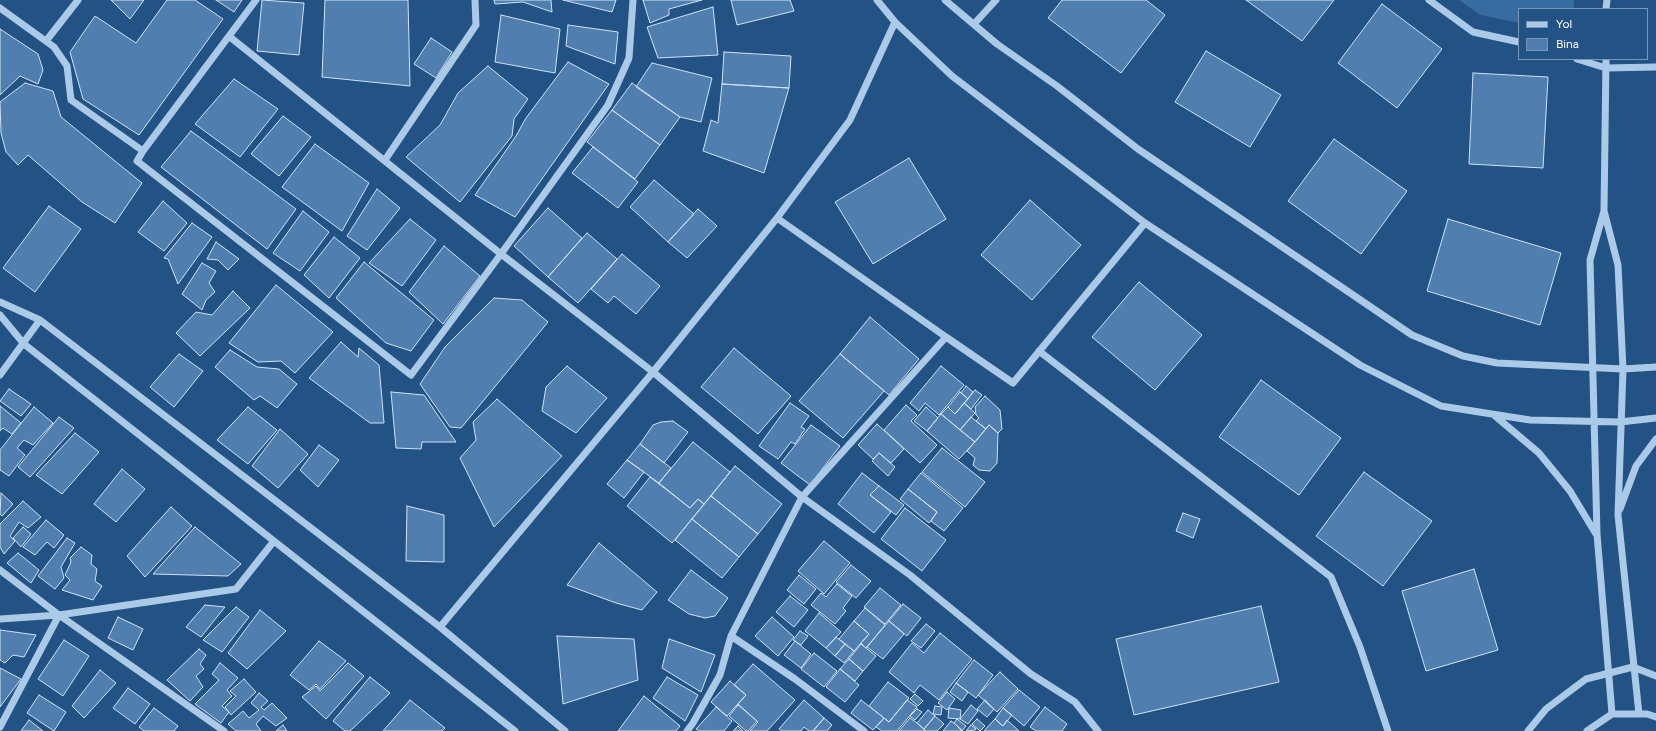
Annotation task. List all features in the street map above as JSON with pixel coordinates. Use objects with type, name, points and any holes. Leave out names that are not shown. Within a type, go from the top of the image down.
[{"type":"street","points":[[46,41],[78,0]]},
{"type":"street","points":[[256,0],[137,161],[411,375],[501,254],[608,105],[629,58],[633,0]]},
{"type":"street","points":[[385,160],[476,25],[476,0]]},
{"type":"street","points":[[877,0],[895,22],[952,76],[1145,223],[1360,365],[1441,406],[1530,420],[1620,422],[1656,418]]},
{"type":"street","points":[[945,0],[997,44],[1057,86],[1138,148],[1412,335],[1463,356],[1497,363],[1623,369],[1656,367]]},
{"type":"street","points":[[974,24],[996,0]]},
{"type":"street","points":[[1429,0],[1473,32],[1518,42]]},
{"type":"street","points":[[0,8],[54,48],[67,66],[71,100],[143,151]]},
{"type":"street","points":[[440,627],[654,372],[776,218],[850,120],[895,22]]},
{"type":"street","points":[[230,37],[501,254],[654,372],[802,497],[910,575],[1031,674],[1075,702],[1098,731]]},
{"type":"street","points":[[1580,60],[1606,68],[1656,67]]},
{"type":"street","points":[[1606,60],[1604,211],[1618,266],[1623,369],[1618,515],[1639,714]]},
{"type":"street","points":[[1604,211],[1590,260],[1596,534],[1607,674],[1612,714]]},
{"type":"street","points":[[776,218],[1013,383],[1145,223]]},
{"type":"street","points":[[0,302],[40,320],[440,627],[565,731]]},
{"type":"street","points":[[0,315],[24,344],[515,731]]},
{"type":"street","points":[[0,375],[40,320]]},
{"type":"street","points":[[687,731],[720,675],[731,636],[802,497],[946,337]]},
{"type":"street","points":[[1039,351],[1331,577],[1360,647],[1388,731]]},
{"type":"street","points":[[1494,415],[1539,453],[1570,491],[1596,534]]},
{"type":"street","points":[[1618,515],[1636,466],[1656,439]]},
{"type":"street","points":[[0,619],[59,615],[236,588],[274,541]]},
{"type":"street","points":[[0,570],[59,615],[224,731]]},
{"type":"street","points":[[0,727],[59,615]]},
{"type":"street","points":[[731,636],[795,679],[864,731]]},
{"type":"street","points":[[1528,731],[1546,709],[1586,679],[1633,667],[1656,676]]},
{"type":"street","points":[[1587,731],[1612,714],[1647,714],[1656,717]]},
{"type":"shaded area","points":[[1459,0],[1574,0],[1574,8],[1518,8],[1518,23],[1480,15]]},
{"type":"building","points":[[111,0],[144,0],[130,19]]},
{"type":"building","points":[[167,0],[195,0],[223,19],[139,135],[83,99],[70,52],[95,16],[136,43]]},
{"type":"building","points":[[216,0],[242,0],[234,12]]},
{"type":"building","points":[[262,0],[304,3],[299,55],[257,51]]},
{"type":"building","points":[[325,0],[408,0],[410,86],[322,77]]},
{"type":"building","points":[[494,0],[551,0],[552,12],[523,2],[495,4]]},
{"type":"building","points":[[563,0],[616,0],[612,12]]},
{"type":"building","points":[[643,0],[702,0],[669,9],[669,15],[650,23]]},
{"type":"building","points":[[731,0],[790,0],[794,11],[737,25]]},
{"type":"building","points":[[1062,0],[1146,0],[1165,15],[1121,73],[1048,18]]},
{"type":"building","points":[[1246,0],[1334,0],[1302,41]]},
{"type":"building","points":[[1382,4],[1442,49],[1397,108],[1338,63]]},
{"type":"building","points":[[713,7],[718,55],[658,58],[647,27]]},
{"type":"building","points":[[501,15],[560,29],[555,73],[495,62]]},
{"type":"building","points":[[568,25],[618,32],[615,64],[566,46]]},
{"type":"building","points":[[0,29],[38,54],[43,70],[38,84],[20,76],[0,95]]},
{"type":"building","points":[[431,38],[452,52],[436,78],[414,64]]},
{"type":"building","points":[[1206,51],[1281,95],[1250,147],[1175,102]]},
{"type":"building","points":[[724,52],[791,56],[789,88],[722,84]]},
{"type":"building","points":[[568,62],[609,84],[515,217],[475,195],[516,136],[526,118]]},
{"type":"building","points":[[652,63],[712,78],[701,122],[680,117],[636,87]]},
{"type":"building","points":[[488,66],[528,99],[514,119],[512,136],[460,202],[406,157],[440,125],[458,93]]},
{"type":"building","points":[[1473,73],[1548,77],[1543,168],[1469,164]]},
{"type":"building","points":[[234,79],[278,109],[240,157],[195,124]]},
{"type":"building","points":[[25,83],[53,91],[61,117],[142,183],[115,223],[82,202],[28,155],[18,165],[6,152],[1,133],[0,102]]},
{"type":"building","points":[[632,83],[680,117],[660,145],[612,110]]},
{"type":"building","points":[[722,84],[789,88],[764,173],[703,151],[711,120],[718,123]]},
{"type":"building","points":[[612,110],[660,145],[635,179],[587,142]]},
{"type":"building","points":[[283,116],[311,137],[279,176],[251,154]]},
{"type":"building","points":[[191,131],[296,209],[267,249],[161,167]]},
{"type":"building","points":[[1334,139],[1407,191],[1361,254],[1288,201]]},
{"type":"building","points":[[315,144],[369,183],[342,231],[282,187]]},
{"type":"building","points":[[593,147],[638,182],[618,208],[572,173]]},
{"type":"building","points":[[909,158],[946,219],[873,264],[835,202]]},
{"type":"building","points":[[654,180],[694,214],[668,242],[630,207]]},
{"type":"building","points":[[377,189],[400,208],[367,250],[347,236]]},
{"type":"building","points":[[1030,200],[1081,245],[1032,300],[981,255]]},
{"type":"building","points":[[163,201],[187,223],[164,251],[138,232]]},
{"type":"building","points":[[49,206],[81,229],[35,292],[3,268]]},
{"type":"building","points":[[548,208],[582,238],[548,277],[514,246]]},
{"type":"building","points":[[698,209],[717,226],[687,258],[668,242]]},
{"type":"building","points":[[303,211],[329,232],[300,271],[273,253]]},
{"type":"building","points":[[410,219],[436,240],[402,286],[369,263]]},
{"type":"building","points":[[1448,219],[1561,253],[1540,325],[1427,291]]},
{"type":"building","points":[[192,223],[212,237],[178,284],[168,259],[164,258]]},
{"type":"building","points":[[587,233],[617,259],[578,303],[548,277]]},
{"type":"building","points":[[334,237],[360,258],[329,298],[304,275]]},
{"type":"building","points":[[216,242],[239,259],[228,270],[218,260],[207,259]]},
{"type":"building","points":[[444,246],[480,276],[443,324],[409,292]]},
{"type":"building","points":[[622,254],[660,286],[636,314],[614,296],[608,303],[591,289]]},
{"type":"building","points":[[364,262],[434,320],[411,351],[386,343],[336,298]]},
{"type":"building","points":[[202,263],[216,271],[209,283],[215,292],[206,300],[202,310],[182,294]]},
{"type":"building","points":[[1139,282],[1202,335],[1155,390],[1092,337]]},
{"type":"building","points":[[276,285],[333,332],[295,373],[281,361],[258,362],[229,343]]},
{"type":"building","points":[[233,291],[250,308],[200,356],[176,333],[196,312],[212,315]]},
{"type":"building","points":[[494,298],[522,300],[548,322],[461,428],[450,427],[420,384],[445,347]]},
{"type":"building","points":[[870,317],[919,359],[889,395],[840,354]]},
{"type":"building","points":[[341,342],[358,357],[359,348],[379,365],[384,423],[370,423],[309,378]]},
{"type":"building","points":[[734,348],[791,396],[758,434],[701,387]]},
{"type":"building","points":[[230,350],[257,367],[279,369],[297,384],[277,408],[260,396],[254,400],[215,367]]},
{"type":"building","points":[[179,354],[203,371],[174,407],[150,387]]},
{"type":"building","points":[[840,354],[884,391],[843,438],[799,401]]},
{"type":"building","points":[[567,366],[607,398],[576,433],[542,411],[546,387]]},
{"type":"building","points":[[941,366],[964,385],[939,415],[925,403],[919,411],[910,403]]},
{"type":"building","points":[[1261,380],[1341,438],[1299,495],[1219,437]]},
{"type":"building","points":[[966,386],[973,392],[968,399],[961,393]]},
{"type":"building","points":[[9,389],[31,404],[21,416],[0,401]]},
{"type":"building","points":[[975,390],[982,395],[971,409],[964,403]]},
{"type":"building","points":[[391,392],[424,395],[456,442],[422,442],[421,449],[396,448]]},
{"type":"building","points":[[960,392],[968,399],[955,414],[948,407]]},
{"type":"building","points":[[985,396],[1000,410],[1002,429],[998,433],[989,425],[986,429],[976,421],[979,418],[976,415],[975,407]]},
{"type":"building","points":[[497,399],[562,456],[494,527],[460,458],[476,440],[473,422]]},
{"type":"building","points":[[790,403],[809,416],[801,427],[805,429],[795,444],[791,442],[778,459],[759,446]]},
{"type":"building","points":[[964,403],[975,413],[960,430],[941,414],[948,407],[955,414]]},
{"type":"building","points":[[906,405],[917,415],[911,421],[937,445],[920,463],[884,430]]},
{"type":"building","points":[[0,406],[21,423],[12,434],[3,428],[0,431]]},
{"type":"building","points":[[34,407],[53,423],[33,445],[24,440],[17,448],[25,455],[9,476],[0,470],[0,450]]},
{"type":"building","points":[[248,407],[277,430],[248,464],[217,440]]},
{"type":"building","points":[[926,407],[938,418],[927,431],[914,421]]},
{"type":"building","points":[[941,414],[975,442],[959,459],[927,431]]},
{"type":"building","points":[[59,417],[74,428],[30,477],[18,467]]},
{"type":"building","points":[[971,417],[986,429],[975,442],[960,430]]},
{"type":"building","points":[[673,421],[688,432],[664,463],[640,444],[653,425],[661,422]]},
{"type":"building","points":[[877,424],[904,449],[891,463],[879,453],[873,459],[858,445]]},
{"type":"building","points":[[811,425],[840,446],[810,485],[781,463]]},
{"type":"building","points":[[989,425],[998,433],[997,463],[990,471],[979,470],[973,465],[975,458],[967,451]]},
{"type":"building","points":[[280,429],[308,454],[278,488],[252,466]]},
{"type":"building","points":[[75,433],[99,452],[62,494],[36,475]]},
{"type":"building","points":[[693,442],[730,472],[704,504],[698,499],[690,508],[659,483]]},
{"type":"building","points":[[640,444],[671,468],[659,483],[627,460]]},
{"type":"building","points":[[319,445],[339,460],[318,487],[300,470]]},
{"type":"building","points":[[942,448],[985,482],[965,507],[922,472]]},
{"type":"building","points":[[879,453],[895,467],[888,476],[872,461]]},
{"type":"building","points":[[627,460],[644,472],[624,498],[607,484]]},
{"type":"building","points":[[735,466],[782,504],[758,534],[711,496]]},
{"type":"building","points":[[122,469],[145,489],[116,522],[94,504]]},
{"type":"building","points":[[1364,472],[1432,521],[1383,586],[1316,536]]},
{"type":"building","points":[[862,473],[879,486],[870,495],[891,512],[874,533],[838,504]]},
{"type":"building","points":[[921,473],[963,508],[944,531],[931,521],[937,512],[908,489]]},
{"type":"building","points":[[650,477],[690,508],[698,499],[704,504],[672,543],[627,506]]},
{"type":"building","points":[[879,486],[904,505],[896,515],[870,495]]},
{"type":"building","points":[[908,489],[937,512],[929,523],[900,499]]},
{"type":"building","points":[[1,493],[13,504],[2,516],[0,514]]},
{"type":"building","points":[[711,496],[758,534],[739,557],[692,519]]},
{"type":"building","points":[[23,501],[41,517],[28,528],[19,522],[10,536],[15,541],[4,554],[0,547],[0,524]]},
{"type":"building","points":[[407,506],[444,515],[444,562],[406,561]]},
{"type":"building","points":[[171,507],[192,526],[145,577],[127,556]]},
{"type":"building","points":[[905,508],[946,540],[922,571],[881,539]]},
{"type":"building","points":[[1183,513],[1200,519],[1193,538],[1176,531]]},
{"type":"building","points":[[692,519],[739,557],[722,578],[675,540]]},
{"type":"building","points":[[46,520],[64,535],[54,548],[47,542],[35,555],[23,547]]},
{"type":"building","points":[[23,527],[31,534],[21,547],[13,538]]},
{"type":"building","points":[[195,527],[241,564],[228,576],[153,574]]},
{"type":"building","points":[[67,538],[75,543],[61,567],[64,578],[55,589],[38,576]]},
{"type":"building","points":[[824,541],[850,563],[824,594],[798,571]]},
{"type":"building","points":[[599,543],[657,592],[642,610],[616,603],[567,585]]},
{"type":"building","points":[[81,547],[92,555],[91,564],[97,569],[95,581],[102,586],[93,600],[62,590],[70,580],[65,575],[71,562],[70,558]]},
{"type":"building","points":[[18,553],[39,570],[31,583],[7,563]]},
{"type":"building","points":[[851,565],[871,581],[856,598],[836,582]]},
{"type":"building","points":[[1474,569],[1498,650],[1426,671],[1402,591]]},
{"type":"building","points":[[691,570],[728,598],[715,616],[705,618],[689,614],[668,600]]},
{"type":"building","points":[[799,575],[816,589],[804,604],[787,590]]},
{"type":"building","points":[[837,584],[852,596],[843,608],[846,611],[835,624],[811,605],[821,593],[826,597]]},
{"type":"building","points":[[880,588],[901,605],[885,624],[864,607]]},
{"type":"building","points":[[790,596],[808,610],[794,627],[776,612]]},
{"type":"building","points":[[903,604],[921,618],[907,636],[889,621]]},
{"type":"building","points":[[205,605],[225,607],[201,637],[186,627]]},
{"type":"building","points":[[1261,606],[1279,682],[1134,715],[1116,639]]},
{"type":"building","points":[[236,607],[249,617],[222,652],[203,640]]},
{"type":"building","points":[[865,608],[885,625],[866,648],[861,643],[869,634],[854,621]]},
{"type":"building","points":[[260,610],[286,631],[247,669],[228,653]]},
{"type":"building","points":[[819,613],[841,632],[826,648],[805,631]]},
{"type":"building","points":[[118,617],[143,629],[133,650],[108,638]]},
{"type":"building","points":[[772,617],[794,637],[778,656],[755,636]]},
{"type":"building","points":[[854,621],[869,634],[854,651],[839,639]]},
{"type":"building","points":[[889,621],[904,634],[883,659],[867,647]]},
{"type":"building","points":[[926,624],[935,631],[921,648],[911,641]]},
{"type":"building","points":[[0,630],[36,635],[24,657],[13,655],[5,663],[0,660]]},
{"type":"building","points":[[800,631],[808,636],[801,645],[793,640]]},
{"type":"building","points":[[940,633],[972,659],[939,700],[920,685],[914,693],[889,672],[912,643],[924,653]]},
{"type":"building","points":[[557,636],[634,639],[638,680],[563,704]]},
{"type":"building","points":[[836,637],[845,644],[835,656],[826,648]]},
{"type":"building","points":[[669,639],[715,655],[701,692],[662,668]]},
{"type":"building","points":[[64,640],[89,656],[63,696],[38,679]]},
{"type":"building","points":[[319,641],[346,661],[320,689],[316,684],[309,690],[290,675]]},
{"type":"building","points":[[795,641],[811,654],[801,668],[784,655]]},
{"type":"building","points":[[845,644],[854,651],[844,663],[835,656]]},
{"type":"building","points":[[861,644],[876,656],[863,671],[849,659]]},
{"type":"building","points":[[199,649],[206,655],[200,664],[204,669],[196,676],[203,687],[190,701],[167,680]]},
{"type":"building","points":[[814,653],[837,671],[824,687],[801,669]]},
{"type":"building","points":[[849,659],[863,671],[855,681],[840,669]]},
{"type":"building","points":[[974,660],[993,675],[976,698],[956,683]]},
{"type":"building","points":[[220,663],[238,678],[227,690],[232,696],[222,706],[229,712],[221,723],[195,704],[219,680],[212,674]]},
{"type":"building","points":[[348,663],[364,676],[326,719],[302,697],[316,686],[320,691]]},
{"type":"building","points":[[753,664],[795,700],[767,731],[750,731],[758,722],[738,704],[746,695],[734,685]]},
{"type":"building","points":[[0,668],[21,679],[0,707]]},
{"type":"building","points":[[840,669],[859,685],[845,702],[826,687]]},
{"type":"building","points":[[100,670],[116,683],[84,718],[72,706]]},
{"type":"building","points":[[1000,672],[1018,689],[997,712],[978,695]]},
{"type":"building","points":[[370,677],[390,693],[350,731],[345,731],[333,721]]},
{"type":"building","points":[[667,677],[698,695],[685,721],[653,698]]},
{"type":"building","points":[[244,679],[256,692],[231,715],[225,707],[236,696],[230,691]]},
{"type":"building","points":[[730,681],[746,695],[727,716],[711,702]]},
{"type":"building","points":[[888,682],[909,698],[889,722],[869,706]]},
{"type":"building","points":[[956,683],[968,692],[962,701],[950,692]]},
{"type":"building","points":[[128,688],[150,704],[135,724],[113,708]]},
{"type":"building","points":[[1019,690],[1040,707],[1024,726],[1003,708]]},
{"type":"building","points":[[947,692],[955,699],[947,710],[938,703]]},
{"type":"building","points":[[259,693],[268,701],[261,707],[264,710],[272,703],[287,718],[276,726],[263,716],[256,724],[261,731],[236,731],[228,724],[243,711],[249,718],[259,710],[251,703]]},
{"type":"building","points":[[915,694],[923,701],[918,706],[910,699]]},
{"type":"building","points":[[39,695],[66,712],[54,731],[27,713]]},
{"type":"building","points":[[644,696],[680,726],[676,731],[618,731]]},
{"type":"building","points":[[410,700],[445,728],[442,731],[383,731]]},
{"type":"building","points":[[804,700],[824,718],[813,731],[809,731],[804,727],[801,731],[782,731],[779,729]]},
{"type":"building","points":[[861,700],[884,718],[873,730],[851,713]]},
{"type":"building","points":[[907,700],[917,707],[897,731],[882,731],[876,727],[884,718],[889,722]]},
{"type":"building","points":[[985,700],[994,709],[987,717],[977,709]]},
{"type":"building","points":[[738,705],[757,721],[748,731],[746,731],[729,716]]},
{"type":"building","points":[[971,705],[978,711],[968,724],[960,719]]},
{"type":"building","points":[[935,706],[942,707],[941,715],[933,714]]},
{"type":"building","points":[[716,707],[732,721],[724,731],[699,731],[696,729]]},
{"type":"building","points":[[1045,707],[1067,724],[1062,731],[1036,731],[1030,727]]},
{"type":"building","points":[[154,708],[178,726],[174,731],[144,731],[139,727]]},
{"type":"building","points":[[949,708],[961,710],[960,719],[948,718]]},
{"type":"building","points":[[1003,708],[1012,715],[1003,726],[995,719]]},
{"type":"building","points":[[917,709],[922,712],[915,720],[910,716]]},
{"type":"building","points":[[928,710],[935,716],[924,729],[917,723]]},
{"type":"building","points":[[935,716],[944,724],[937,731],[926,731],[924,729]]},
{"type":"building","points":[[824,718],[832,725],[827,731],[813,731]]},
{"type":"building","points":[[910,718],[917,723],[926,731],[899,731]]},
{"type":"building","points":[[957,719],[966,726],[962,731],[954,723]]},
{"type":"building","points":[[977,719],[985,726],[980,731],[972,724]]},
{"type":"building","points":[[995,719],[1003,726],[1007,720],[1019,731],[984,731]]},
{"type":"building","points":[[29,720],[43,731],[21,731]]},
{"type":"building","points":[[951,721],[954,723],[963,731],[943,731]]},
{"type":"building","points":[[283,725],[287,731],[276,731]]},
{"type":"building","points":[[971,725],[976,729],[966,731]]},
{"type":"building","points":[[738,726],[743,731],[733,731]]}]
